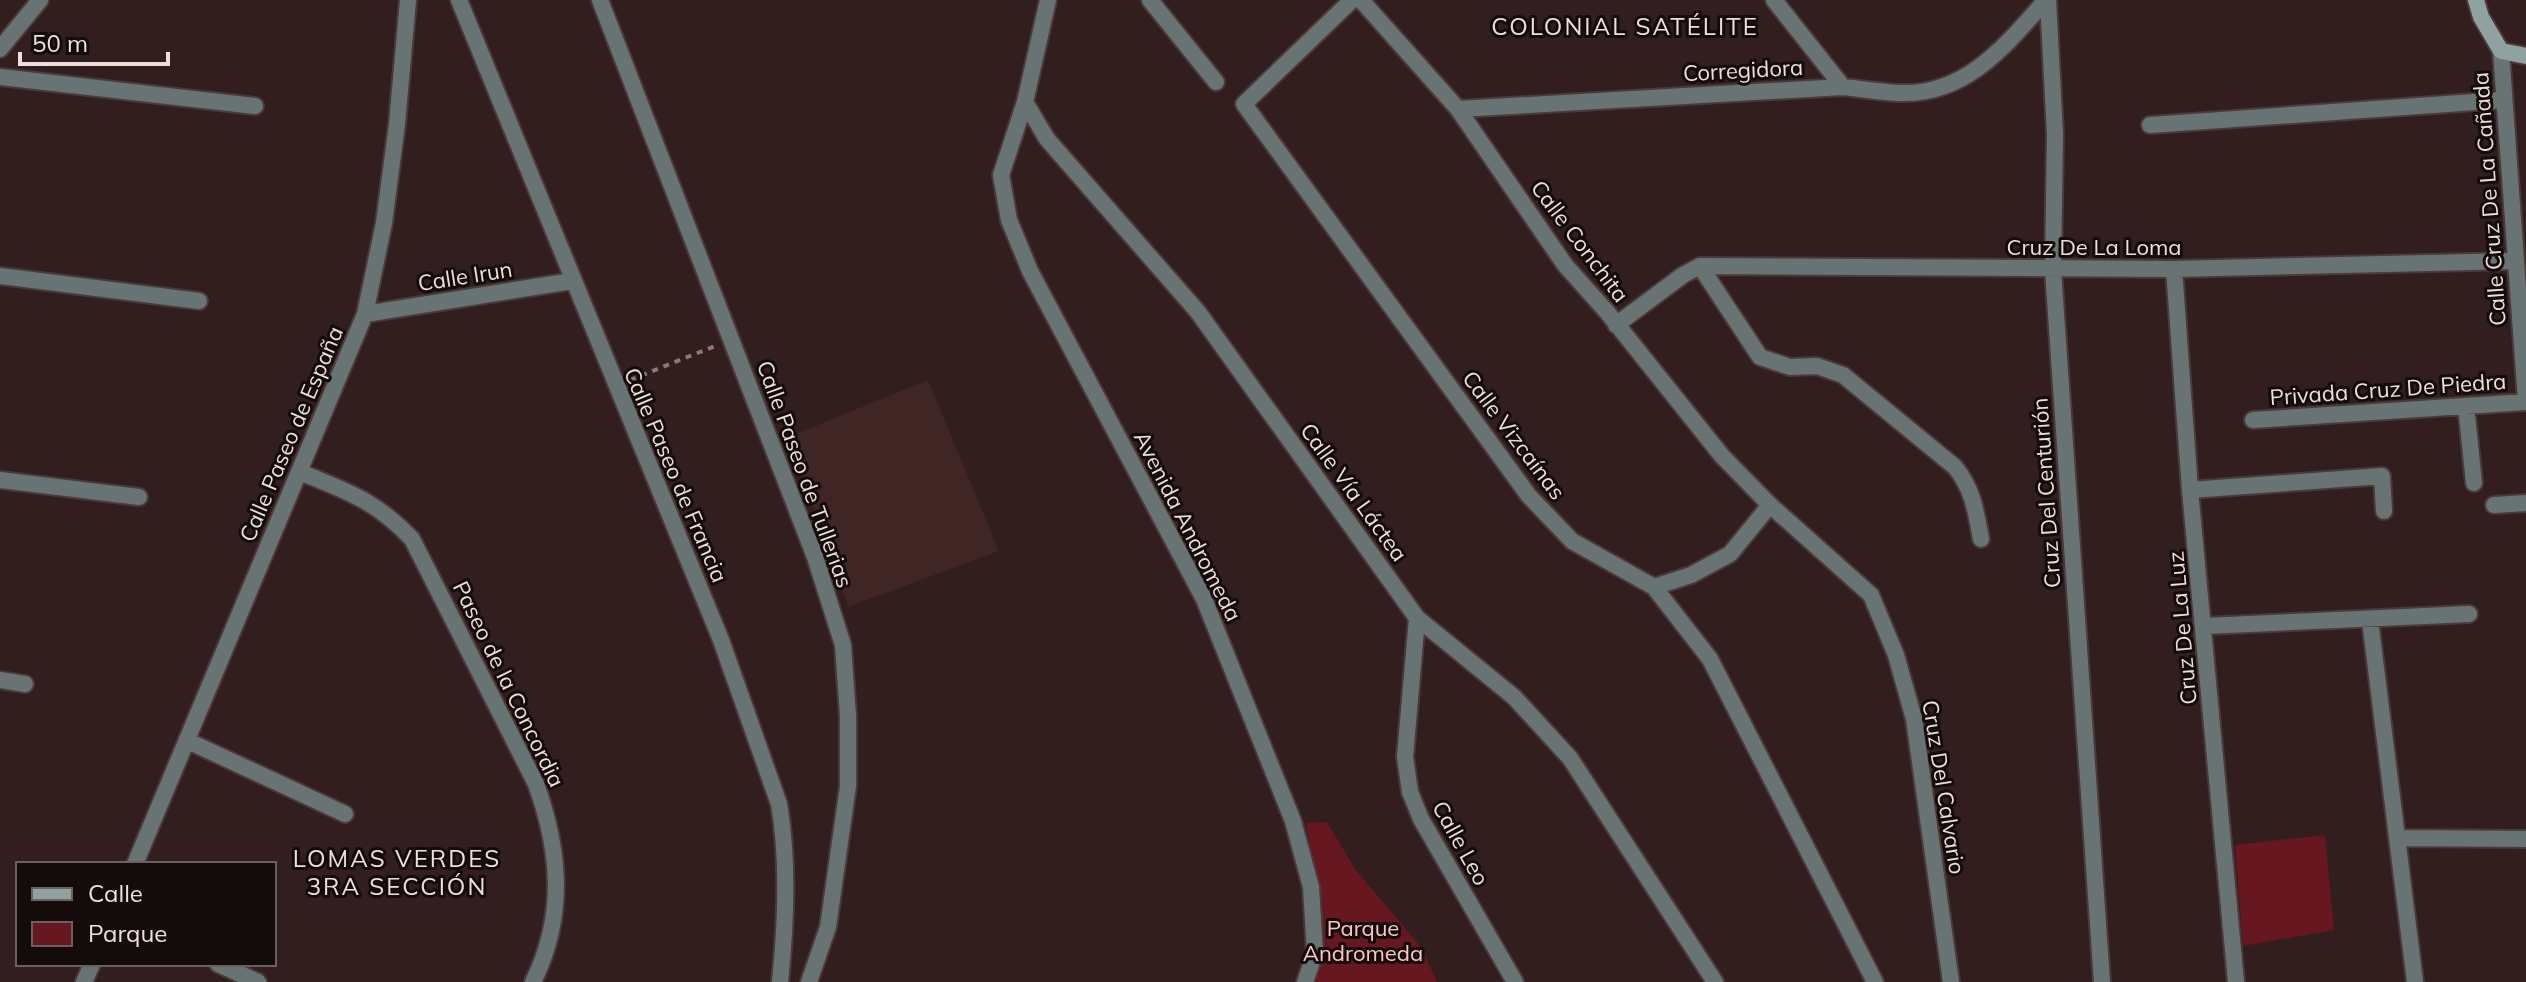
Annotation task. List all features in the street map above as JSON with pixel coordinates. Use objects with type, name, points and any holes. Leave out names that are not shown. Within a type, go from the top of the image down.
[{"type":"street","points":[[0,49],[40,0]]},
{"type":"street","name":"Calle Paseo de España","points":[[136,862],[365,314],[386,209],[408,0]]},
{"type":"street","name":"Calle Paseo de Francia","points":[[459,0],[721,640],[779,804],[783,826],[785,935],[780,982]]},
{"type":"street","name":"Calle Paseo de Tullerias","points":[[600,0],[815,557],[843,645],[848,716],[848,786],[828,927],[809,982]]},
{"type":"street","points":[[1025,102],[1048,0]]},
{"type":"street","points":[[1150,0],[1216,82]]},
{"type":"street","name":"Calle Vizcaínas","points":[[1352,0],[1244,104],[1529,496],[1572,541],[1654,587],[1710,659],[1875,982]]},
{"type":"street","name":"Calle Conchita","points":[[1361,0],[1458,109],[1565,265],[1722,456],[1770,505]]},
{"type":"street","points":[[1774,0],[1843,87]]},
{"type":"street","name":"Corregidora","points":[[1458,109],[1843,87],[1901,93],[1937,90],[1972,75],[2047,0]]},
{"type":"street","name":"Cruz Del Centurión","points":[[2047,0],[2055,134],[2053,270],[2102,982]]},
{"type":"street","name":"Calle Cruz De La Cañada","points":[[2476,0],[2481,17],[2501,51],[2514,261],[2523,321],[2526,402]]},
{"type":"street","points":[[2501,51],[2526,56]]},
{"type":"street","points":[[0,77],[255,106]]},
{"type":"street","points":[[2150,125],[2503,100]]},
{"type":"street","name":"Calle Vía Láctea","points":[[1025,102],[1047,139],[1198,312],[1417,618],[1514,697],[1570,758],[1715,982]]},
{"type":"street","name":"Avenida Andromeda","points":[[1025,102],[1001,175],[1009,220],[1030,271],[1204,599],[1293,821],[1312,900],[1315,953],[1305,982]]},
{"type":"street","name":"Cruz De La Loma","points":[[1700,266],[2053,270],[2514,261]]},
{"type":"street","points":[[1616,325],[1700,266],[1760,357],[1790,367],[1817,366],[1843,375],[1955,467],[1965,479],[1973,498],[1981,539]]},
{"type":"street","name":"Cruz De La Luz","points":[[2174,269],[2190,490],[2236,982]]},
{"type":"street","points":[[0,276],[199,301]]},
{"type":"street","name":"Calle Irun","points":[[365,314],[572,281]]},
{"type":"street","name":"Privada Cruz De Piedra","points":[[2253,420],[2526,402]]},
{"type":"street","points":[[2466,406],[2474,483]]},
{"type":"street","name":"Paseo de la Concordia","points":[[300,472],[364,499],[390,515],[412,539],[536,784],[550,824],[557,879],[548,943],[533,982]]},
{"type":"street","points":[[2190,490],[2382,476],[2384,511]]},
{"type":"street","points":[[0,480],[139,497]]},
{"type":"street","points":[[2494,505],[2526,503]]},
{"type":"street","points":[[1654,587],[1691,575],[1730,554],[1770,505]]},
{"type":"street","name":"Cruz Del Calvario","points":[[1770,505],[1871,595],[1896,655],[1914,719],[1951,982]]},
{"type":"street","points":[[2205,626],[2469,614]]},
{"type":"street","name":"Calle Leo","points":[[1417,618],[1405,757],[1410,792],[1421,819],[1515,982]]},
{"type":"street","points":[[2370,620],[2415,982]]},
{"type":"street","points":[[0,680],[25,684]]},
{"type":"street","points":[[188,741],[345,814]]},
{"type":"street","points":[[2399,838],[2525,839]]},
{"type":"street","points":[[222,966],[258,982]]},
{"type":"path","points":[[615,385],[732,339]]},
{"type":"shaded area","points":[[928,380],[999,551],[848,607],[829,546],[786,438]]},
{"type":"green space","name":"Parque Andromeda","points":[[1327,822],[1355,869],[1421,947],[1437,982],[1311,982],[1320,898],[1306,823]]},
{"type":"green space","points":[[2325,835],[2334,930],[2243,946],[2235,845]]},
{"type":"district","name":"COLONIAL SATÉLITE","points":[[1625,26]]},
{"type":"district","name":"LOMAS VERDES 3RA SECCIÓN","points":[[397,872]]}]
